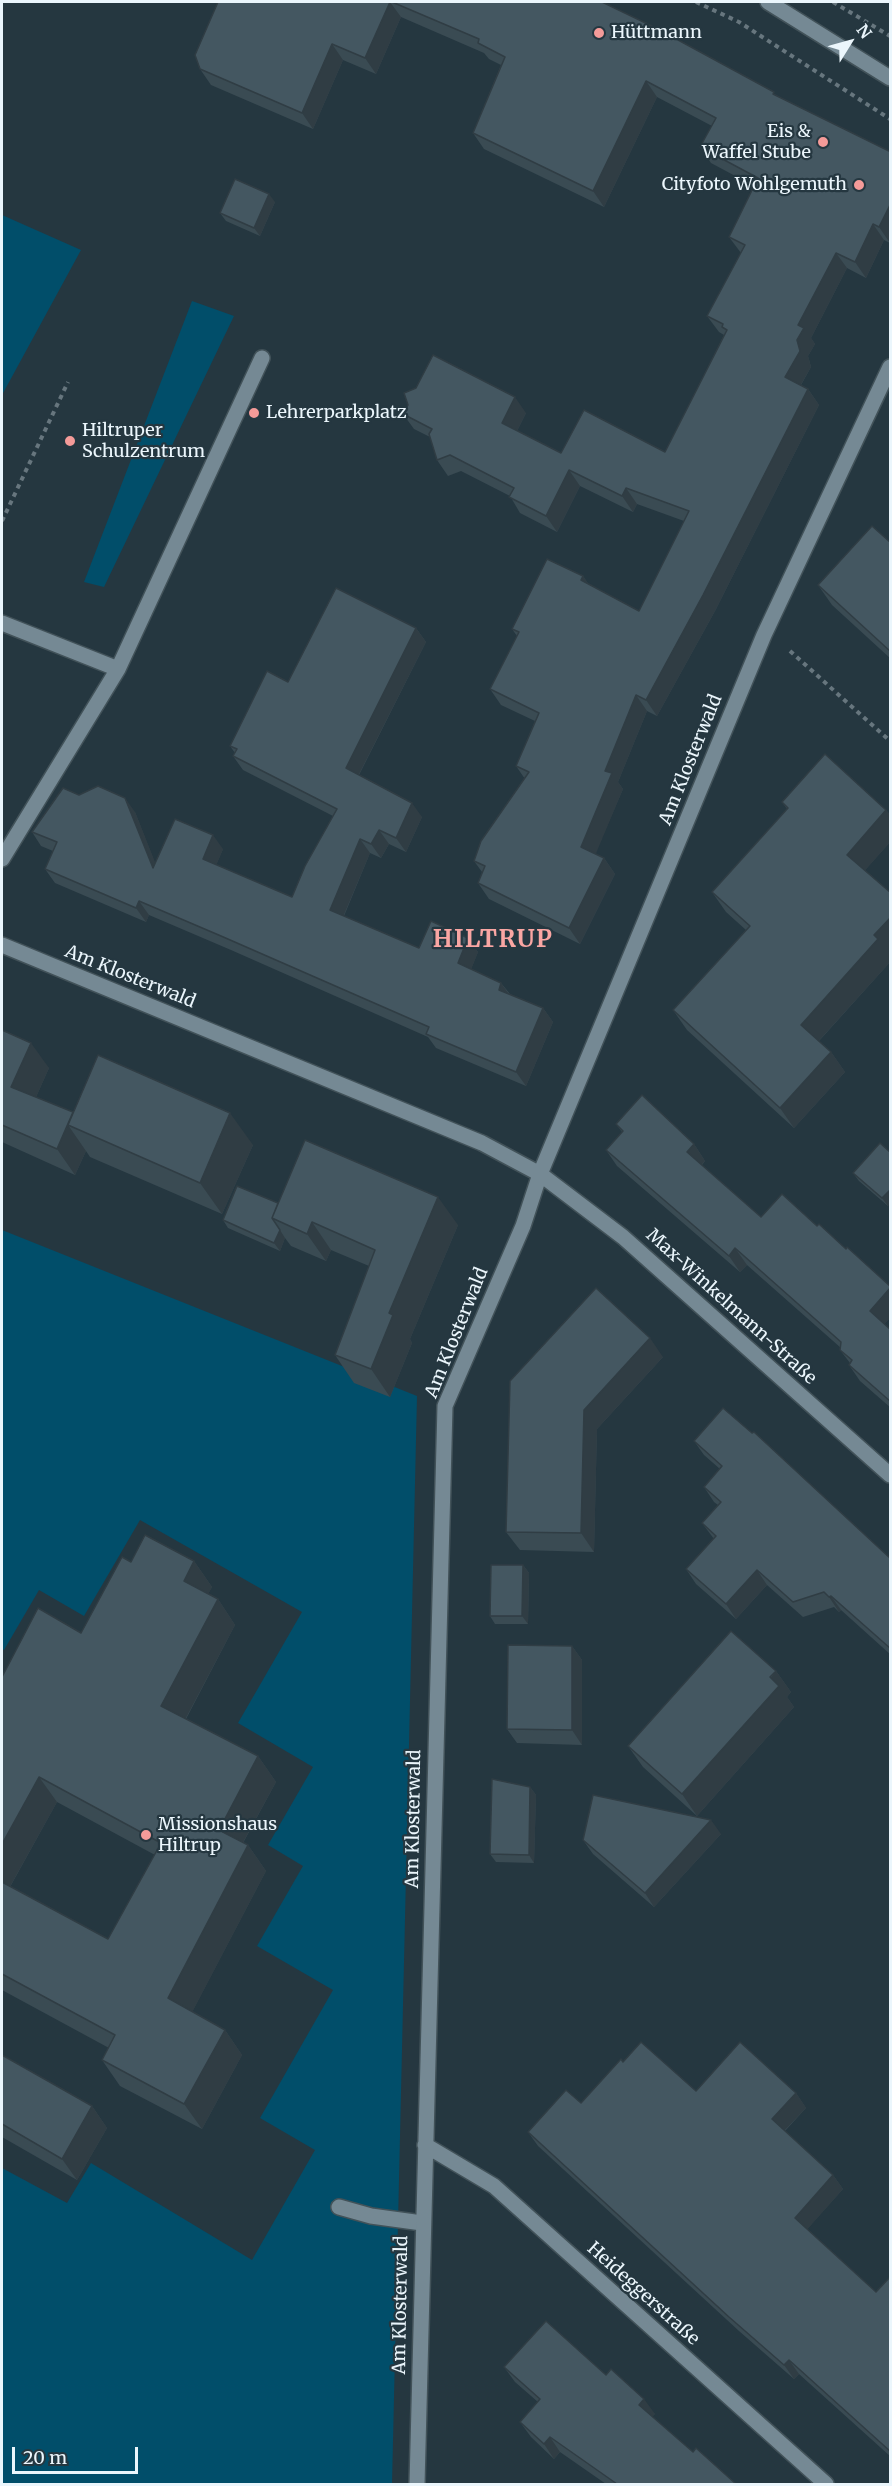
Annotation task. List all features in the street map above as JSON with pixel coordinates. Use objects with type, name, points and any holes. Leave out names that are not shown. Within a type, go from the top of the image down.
[{"type":"street","points":[[768,2],[891,78]]},
{"type":"street","points":[[2,859],[118,669],[262,358]]},
{"type":"street","name":"Am Klosterwald","points":[[417,2484],[445,1406],[523,1226],[540,1174],[764,635],[891,366]]},
{"type":"street","points":[[2,623],[118,669]]},
{"type":"street","name":"Am Klosterwald","points":[[2,945],[482,1143],[540,1174]]},
{"type":"street","name":"Max-Winkelmann-Straße","points":[[540,1174],[623,1237],[891,1474]]},
{"type":"street","name":"Heideggerstraße","points":[[425,2145],[494,2186],[826,2484]]},
{"type":"street","points":[[339,2207],[371,2216],[423,2223]]},
{"type":"path","points":[[696,2],[739,22],[891,119]]},
{"type":"path","points":[[833,2],[891,36]]},
{"type":"path","points":[[2,521],[69,382]]},
{"type":"path","points":[[764,635],[780,642],[891,741]]},
{"type":"shaded area","points":[[2,215],[81,250],[2,395]]},
{"type":"shaded area","points":[[192,301],[234,316],[104,587],[84,582]]},
{"type":"shaded area","points":[[2,1230],[417,1396],[392,2484],[2,2484],[2,2168],[67,2203],[91,2163],[252,2260],[315,2150],[260,2118],[333,1990],[257,1946],[303,1866],[268,1845],[313,1767],[238,1723],[302,1612],[140,1520],[84,1616],[39,1590],[4,1650],[2,1649]]},
{"type":"building","points":[[218,2],[390,2],[365,58],[332,44],[302,113],[200,69],[195,55]]},
{"type":"building","points":[[392,2],[602,2],[656,28],[774,92],[773,94],[891,152],[891,203],[879,227],[873,224],[855,262],[836,253],[798,325],[804,328],[797,340],[800,351],[785,377],[808,389],[703,595],[646,700],[636,695],[605,771],[612,773],[581,847],[604,858],[569,928],[478,883],[485,866],[474,861],[481,841],[529,772],[516,766],[539,713],[490,689],[519,632],[512,629],[547,559],[583,576],[581,580],[639,611],[689,511],[626,488],[622,496],[569,470],[546,516],[509,497],[514,488],[450,455],[437,460],[429,434],[432,429],[403,414],[408,405],[404,393],[416,388],[433,355],[515,397],[502,423],[561,453],[584,410],[665,452],[727,330],[722,327],[723,324],[707,316],[745,245],[729,237],[758,178],[700,147],[716,118],[646,81],[593,191],[473,133],[505,57],[478,43],[479,39]]},
{"type":"building","points":[[235,179],[269,194],[254,228],[220,213]]},
{"type":"building","points":[[872,526],[891,543],[891,652],[818,585]]},
{"type":"building","points":[[336,588],[416,628],[346,768],[412,803],[396,838],[379,830],[371,844],[360,839],[330,910],[419,948],[431,921],[468,938],[458,963],[501,983],[499,990],[543,1008],[516,1072],[426,1034],[429,1027],[221,936],[139,901],[136,908],[45,869],[57,842],[32,832],[63,788],[79,795],[98,786],[125,798],[153,868],[175,819],[213,835],[203,859],[292,897],[305,866],[337,809],[233,756],[237,749],[230,746],[267,671],[288,682]]},
{"type":"building","points":[[825,754],[886,810],[847,855],[891,893],[891,917],[874,935],[878,939],[801,1025],[831,1052],[780,1108],[673,1010],[750,926],[712,892],[788,808],[782,802]]},
{"type":"building","points":[[2,1030],[31,1043],[11,1087],[73,1112],[57,1149],[2,1125]]},
{"type":"building","points":[[98,1055],[230,1113],[200,1183],[68,1125]]},
{"type":"building","points":[[642,1095],[694,1144],[687,1152],[761,1217],[782,1194],[817,1226],[819,1224],[846,1249],[847,1247],[891,1287],[870,1311],[891,1330],[891,1402],[849,1365],[852,1360],[840,1350],[841,1342],[735,1248],[729,1256],[606,1150],[623,1131],[616,1124]]},
{"type":"building","points":[[305,1140],[438,1197],[389,1313],[393,1315],[371,1369],[335,1355],[375,1250],[312,1222],[307,1234],[272,1218]]},
{"type":"building","points":[[880,1143],[891,1153],[891,1189],[882,1198],[853,1173]]},
{"type":"building","points":[[237,1186],[278,1203],[272,1218],[280,1230],[274,1243],[223,1220]]},
{"type":"building","points":[[596,1288],[650,1338],[584,1410],[581,1533],[506,1532],[510,1381]]},
{"type":"building","points":[[723,1408],[752,1433],[754,1432],[891,1559],[891,1649],[824,1592],[793,1602],[757,1570],[726,1604],[686,1569],[716,1536],[702,1523],[721,1502],[704,1487],[722,1466],[694,1441]]},
{"type":"building","name":"Missionshaus Hiltrup","points":[[145,1535],[194,1561],[184,1581],[218,1599],[161,1706],[258,1756],[219,1830],[248,1845],[168,1998],[225,2030],[184,2104],[102,2060],[115,2035],[2,1974],[2,1882],[108,1939],[161,1843],[39,1777],[2,1844],[2,1677],[38,1608],[81,1633],[122,1557],[131,1562]]},
{"type":"building","points":[[491,1565],[523,1565],[522,1616],[490,1616]]},
{"type":"building","points":[[731,1631],[776,1671],[770,1677],[779,1686],[682,1794],[628,1746]]},
{"type":"building","points":[[508,1645],[572,1646],[572,1730],[507,1729]]},
{"type":"building","points":[[492,1779],[530,1787],[529,1855],[490,1854]]},
{"type":"building","points":[[593,1795],[711,1820],[645,1893],[583,1840]]},
{"type":"building","points":[[641,2042],[696,2091],[740,2042],[796,2093],[772,2119],[833,2175],[795,2218],[876,2292],[891,2276],[891,2452],[789,2360],[784,2365],[729,2317],[528,2132],[566,2090],[581,2103],[621,2059],[623,2062]]},
{"type":"building","points":[[2,2055],[92,2106],[62,2159],[2,2124]]},
{"type":"building","points":[[546,2321],[606,2375],[611,2369],[644,2399],[639,2405],[693,2452],[696,2448],[736,2484],[617,2484],[550,2437],[544,2444],[520,2422],[540,2399],[504,2367]]},
{"type":"place","name":"Hüttmann","points":[[599,33]]},
{"type":"place","name":"Eis & Waffel Stube","points":[[823,142]]},
{"type":"place","name":"Cityfoto Wohlgemuth","points":[[859,185]]},
{"type":"place","name":"Lehrerparkplatz","points":[[254,413]]},
{"type":"place","name":"Hiltruper Schulzentrum","points":[[70,441]]},
{"type":"place","name":"Missionshaus Hiltrup","points":[[146,1835]]},
{"type":"district","name":"HILTRUP","points":[[493,940]]}]
